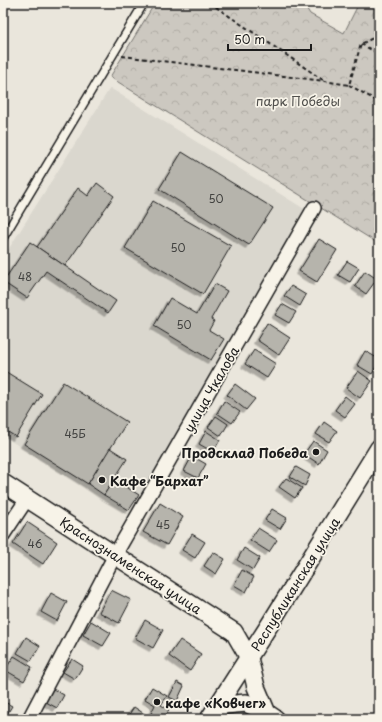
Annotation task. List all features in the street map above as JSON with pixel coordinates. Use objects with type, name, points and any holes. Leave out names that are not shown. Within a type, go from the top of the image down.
[{"type":"street","name":"улица Чкалова","points":[[29,719],[115,555],[314,208]]},
{"type":"street","name":"Республиканская улица","points":[[212,714],[249,658],[379,448]]},
{"type":"street","name":"Краснознаменская улица","points":[[3,483],[234,632],[249,658],[256,687],[271,716]]},
{"type":"street","points":[[3,535],[27,499]]},
{"type":"street","points":[[234,632],[250,630],[270,624]]},
{"type":"street","points":[[212,714],[226,705],[246,703],[271,716]]},
{"type":"lane","points":[[3,238],[144,3]]},
{"type":"path","points":[[210,3],[324,80]]},
{"type":"path","points":[[349,85],[361,44],[379,36]]},
{"type":"path","points":[[361,44],[379,54]]},
{"type":"path","points":[[113,55],[324,80],[349,85],[379,102]]},
{"type":"shaded area","points":[[110,88],[306,210],[132,517],[3,436],[3,258]]},
{"type":"green space","name":"парк Победы","points":[[155,3],[303,3],[310,14],[344,33],[359,3],[379,3],[379,244],[110,77]]},
{"type":"building","points":[[182,152],[273,208],[249,245],[159,189]]},
{"type":"building","points":[[97,183],[114,196],[65,266],[37,247],[78,188],[88,196]]},
{"type":"building","points":[[153,201],[231,246],[203,294],[125,248]]},
{"type":"building","points":[[319,239],[337,250],[317,282],[299,271]]},
{"type":"building","points":[[30,242],[116,301],[108,313],[46,271],[27,298],[3,282]]},
{"type":"building","points":[[347,261],[359,268],[350,282],[338,275]]},
{"type":"building","points":[[365,271],[377,279],[366,294],[355,286]]},
{"type":"building","points":[[215,284],[227,291],[211,319],[214,321],[209,330],[224,339],[211,360],[154,326],[170,298],[197,314]]},
{"type":"building","points":[[291,286],[306,295],[300,306],[284,296]]},
{"type":"building","points":[[282,304],[296,312],[289,323],[275,315]]},
{"type":"building","points":[[267,323],[290,338],[279,355],[257,340]]},
{"type":"building","points":[[254,350],[276,364],[267,378],[245,364]]},
{"type":"building","points":[[365,351],[379,359],[379,362],[372,374],[357,365]]},
{"type":"building","points":[[3,370],[42,394],[16,437],[3,429]]},
{"type":"building","points":[[358,371],[372,381],[360,398],[346,388]]},
{"type":"building","points":[[63,382],[127,422],[88,484],[24,444]]},
{"type":"building","points":[[235,384],[255,399],[246,410],[227,395]]},
{"type":"building","points":[[345,396],[355,404],[345,417],[335,410]]},
{"type":"building","points":[[224,401],[240,412],[232,423],[217,413]]},
{"type":"building","points":[[216,416],[228,424],[221,436],[208,427]]},
{"type":"building","points":[[324,422],[337,431],[329,442],[316,434]]},
{"type":"building","points":[[206,431],[220,440],[213,452],[199,444]]},
{"type":"building","name":"Продсклад Победа","points":[[313,441],[327,450],[319,464],[304,454]]},
{"type":"building","points":[[110,448],[127,459],[104,495],[88,484]]},
{"type":"building","points":[[192,456],[206,464],[198,478],[184,471]]},
{"type":"building","points":[[296,467],[310,475],[305,486],[290,477]]},
{"type":"building","points":[[286,478],[302,488],[295,498],[279,487]]},
{"type":"building","points":[[114,479],[139,495],[129,510],[104,495]]},
{"type":"building","points":[[160,503],[183,517],[167,545],[143,532]]},
{"type":"building","points":[[272,509],[287,518],[280,529],[265,520]]},
{"type":"building","points":[[27,522],[57,542],[43,564],[13,544]]},
{"type":"building","points":[[258,528],[277,540],[269,552],[250,540]]},
{"type":"building","points":[[192,534],[205,542],[195,558],[182,550]]},
{"type":"building","points":[[244,548],[260,558],[253,570],[237,560]]},
{"type":"building","points":[[213,552],[225,559],[216,574],[204,566]]},
{"type":"building","points":[[242,570],[254,577],[246,592],[234,585]]},
{"type":"building","points":[[111,590],[131,600],[119,623],[99,612]]},
{"type":"building","points":[[51,593],[67,602],[57,621],[41,612]]},
{"type":"building","points":[[145,620],[163,630],[153,648],[135,638]]},
{"type":"building","points":[[91,621],[111,633],[103,646],[83,635]]},
{"type":"building","points":[[26,637],[40,646],[31,661],[17,653]]},
{"type":"building","points":[[180,640],[201,654],[190,671],[169,656]]},
{"type":"building","points":[[14,656],[32,667],[24,681],[5,670]]},
{"type":"building","points":[[72,659],[83,666],[75,679],[63,672]]},
{"type":"building","points":[[177,682],[184,686],[177,701],[169,697]]},
{"type":"building","name":"кафе «Ковчег»","points":[[152,687],[167,696],[161,705],[169,710],[164,719],[161,719],[151,713],[155,705],[145,699]]},
{"type":"building","points":[[53,689],[64,695],[57,708],[46,702]]},
{"type":"building","points":[[3,701],[12,706],[4,719],[3,719]]},
{"type":"building","points":[[134,707],[152,719],[126,719]]},
{"type":"place","name":"Продсклад Победа","points":[[316,452]]},
{"type":"place","name":"Кафе “Бархат”","points":[[102,480]]},
{"type":"place","name":"кафе «Ковчег»","points":[[157,702]]}]
